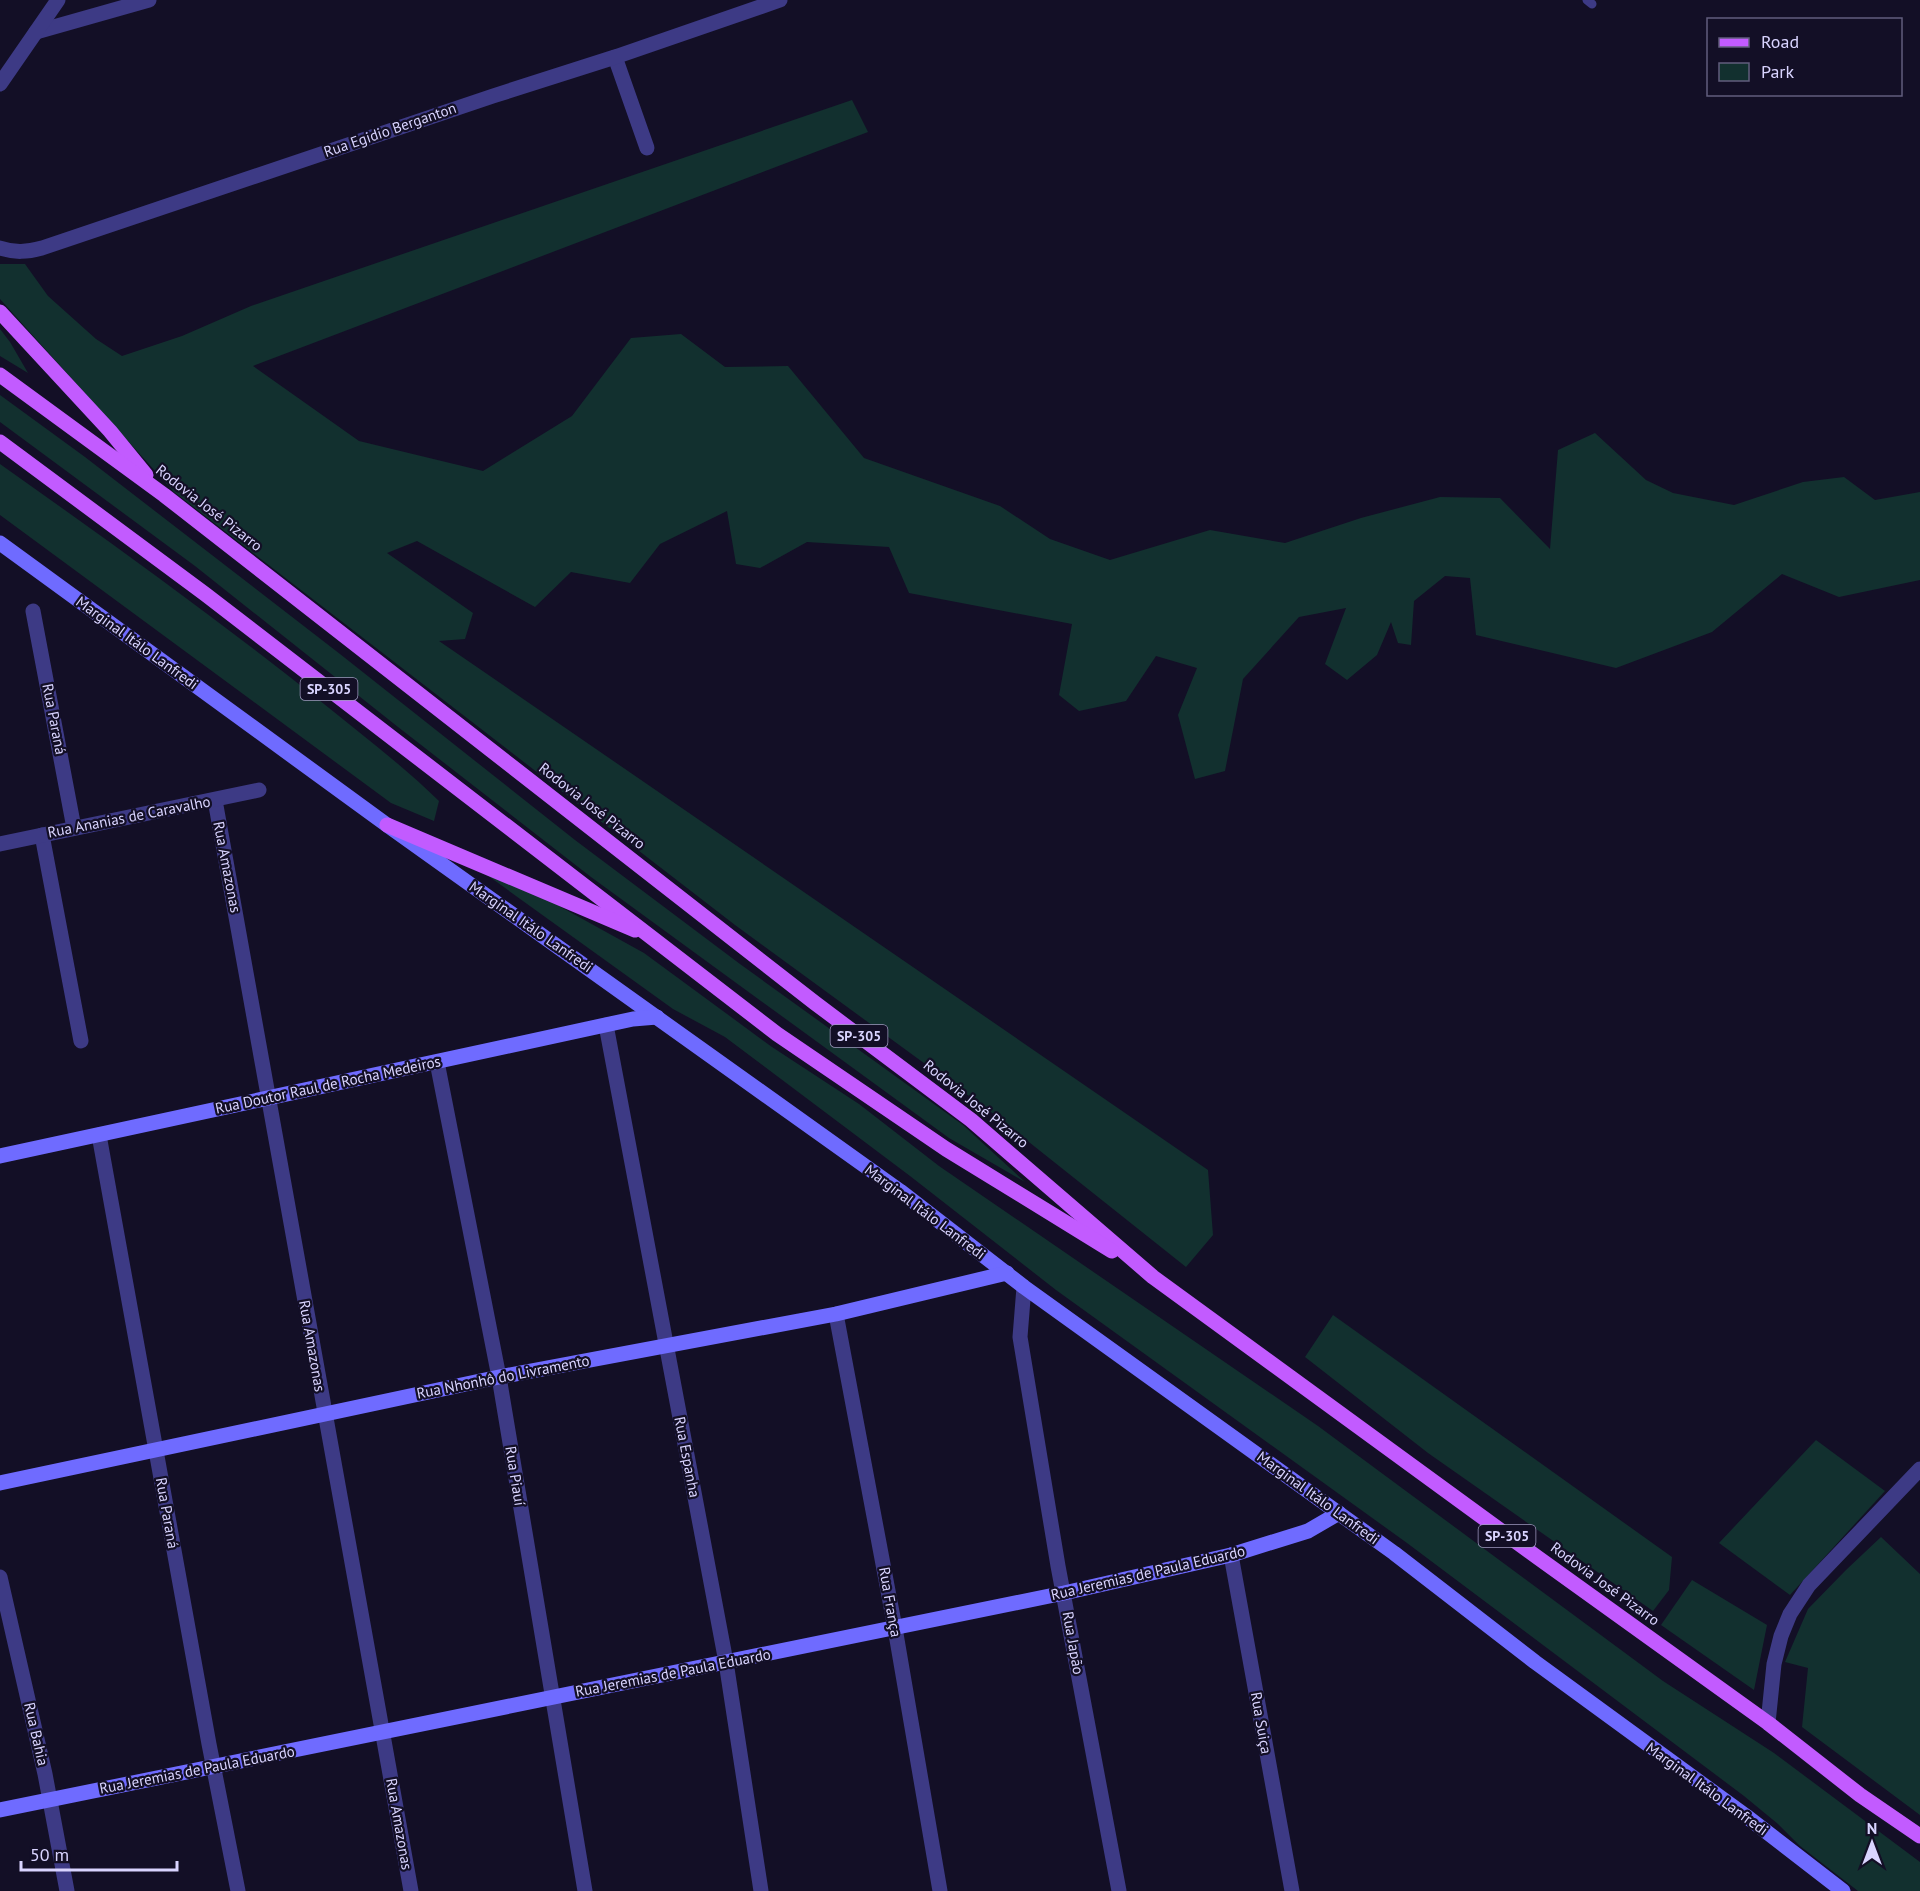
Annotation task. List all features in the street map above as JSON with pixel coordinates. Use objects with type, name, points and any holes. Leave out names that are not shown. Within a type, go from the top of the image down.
[{"type":"main road","points":[[0,312],[110,431],[164,495]]},
{"type":"main road","name":"Rodovia José Pizarro","points":[[0,375],[164,495],[815,1003],[971,1120],[1153,1276],[1768,1723],[1860,1795],[1920,1836]]},
{"type":"main road","name":"Rodovia José Pizarro","points":[[0,441],[205,594],[777,1034],[936,1142],[1153,1276]]},
{"type":"main road","points":[[387,825],[657,940]]},
{"type":"street","points":[[0,84],[58,0]]},
{"type":"street","points":[[36,32],[149,0]]},
{"type":"street","name":"Rua Egidio Berganton","points":[[0,248],[25,252],[42,248],[780,0]]},
{"type":"street","points":[[615,57],[647,148]]},
{"type":"street","name":"Marginal Itálo Lanfredi","points":[[0,543],[387,825],[900,1191],[1024,1287],[1339,1513],[1535,1662],[1746,1816],[1843,1891]]},
{"type":"street","name":"Rua Paraná","points":[[33,611],[74,828]]},
{"type":"street","name":"Rua Ananias de Caravalho","points":[[0,844],[259,790]]},
{"type":"street","name":"Rua Amazonas","points":[[214,800],[411,1891]]},
{"type":"street","points":[[42,835],[81,1041]]},
{"type":"street","name":"Rua Doutor Raul de Rocha Medeiros","points":[[0,1156],[633,1019],[657,1017]]},
{"type":"street","name":"Rua Espanha","points":[[606,1025],[726,1662],[761,1891]]},
{"type":"street","name":"Rua Piauí","points":[[437,1062],[499,1377],[585,1891]]},
{"type":"street","name":"Rua Paraná","points":[[99,1135],[238,1891]]},
{"type":"street","name":"Rua Nhonhô do Livramento","points":[[0,1483],[499,1377],[836,1314],[1006,1273]]},
{"type":"street","name":"Rua Japão","points":[[1024,1287],[1020,1337],[1119,1891]]},
{"type":"street","name":"Rua França","points":[[836,1314],[895,1628],[940,1891]]},
{"type":"street","points":[[1768,1723],[1774,1664],[1781,1636],[1790,1614],[1809,1586],[1920,1469]]},
{"type":"street","name":"Rua Jeremias de Paula Eduardo","points":[[0,1810],[1064,1593],[1231,1554],[1308,1531],[1339,1513]]},
{"type":"street","name":"Rua Suiça","points":[[1231,1554],[1292,1891]]},
{"type":"street","name":"Rua Bahia","points":[[0,1577],[50,1799],[67,1891]]},
{"type":"green space","points":[[852,100],[868,132],[253,366],[359,441],[483,471],[572,416],[631,338],[681,334],[725,367],[788,366],[864,458],[1000,506],[1050,539],[1110,560],[1210,530],[1285,543],[1361,518],[1440,497],[1500,498],[1550,549],[1558,450],[1595,433],[1646,480],[1673,493],[1734,505],[1803,482],[1844,477],[1875,500],[1920,492],[1920,580],[1839,597],[1782,574],[1712,632],[1616,668],[1476,635],[1470,578],[1445,576],[1414,601],[1411,645],[1398,643],[1391,622],[1377,655],[1347,680],[1325,664],[1346,608],[1299,617],[1243,679],[1225,771],[1195,779],[1178,715],[1197,668],[1156,656],[1126,701],[1079,711],[1059,695],[1072,624],[909,593],[889,547],[807,542],[760,568],[736,564],[727,511],[660,544],[630,583],[571,572],[535,607],[417,541],[387,553],[473,613],[465,639],[439,641],[1208,1170],[1213,1235],[1186,1267],[995,1115],[735,925],[174,492],[0,299],[0,264],[25,264],[48,296],[96,339],[122,356],[182,336],[251,306]]},
{"type":"green space","points":[[0,329],[10,342],[28,373],[0,356]]},
{"type":"green space","points":[[0,395],[85,457],[340,654],[575,840],[740,964],[963,1125],[1025,1182],[949,1138],[591,877],[195,566],[0,422]]},
{"type":"green space","points":[[0,464],[198,607],[378,747],[439,801],[434,821],[391,803],[0,515]]},
{"type":"green space","points":[[480,870],[541,896],[644,953],[772,1047],[859,1104],[939,1166],[1318,1426],[1663,1681],[1774,1753],[1920,1862],[1920,1891],[1858,1891],[1800,1846],[1744,1796],[1407,1543],[1056,1290],[910,1176],[725,1037],[673,1009]]},
{"type":"green space","points":[[1333,1315],[1672,1557],[1669,1590],[1653,1611],[1428,1453],[1305,1357]]},
{"type":"green space","points":[[1816,1440],[1885,1491],[1790,1595],[1719,1543]]},
{"type":"green space","points":[[1881,1537],[1920,1574],[1920,1815],[1802,1727],[1808,1668],[1785,1662],[1808,1609]]},
{"type":"green space","points":[[1692,1580],[1767,1625],[1754,1690],[1661,1625]]}]
